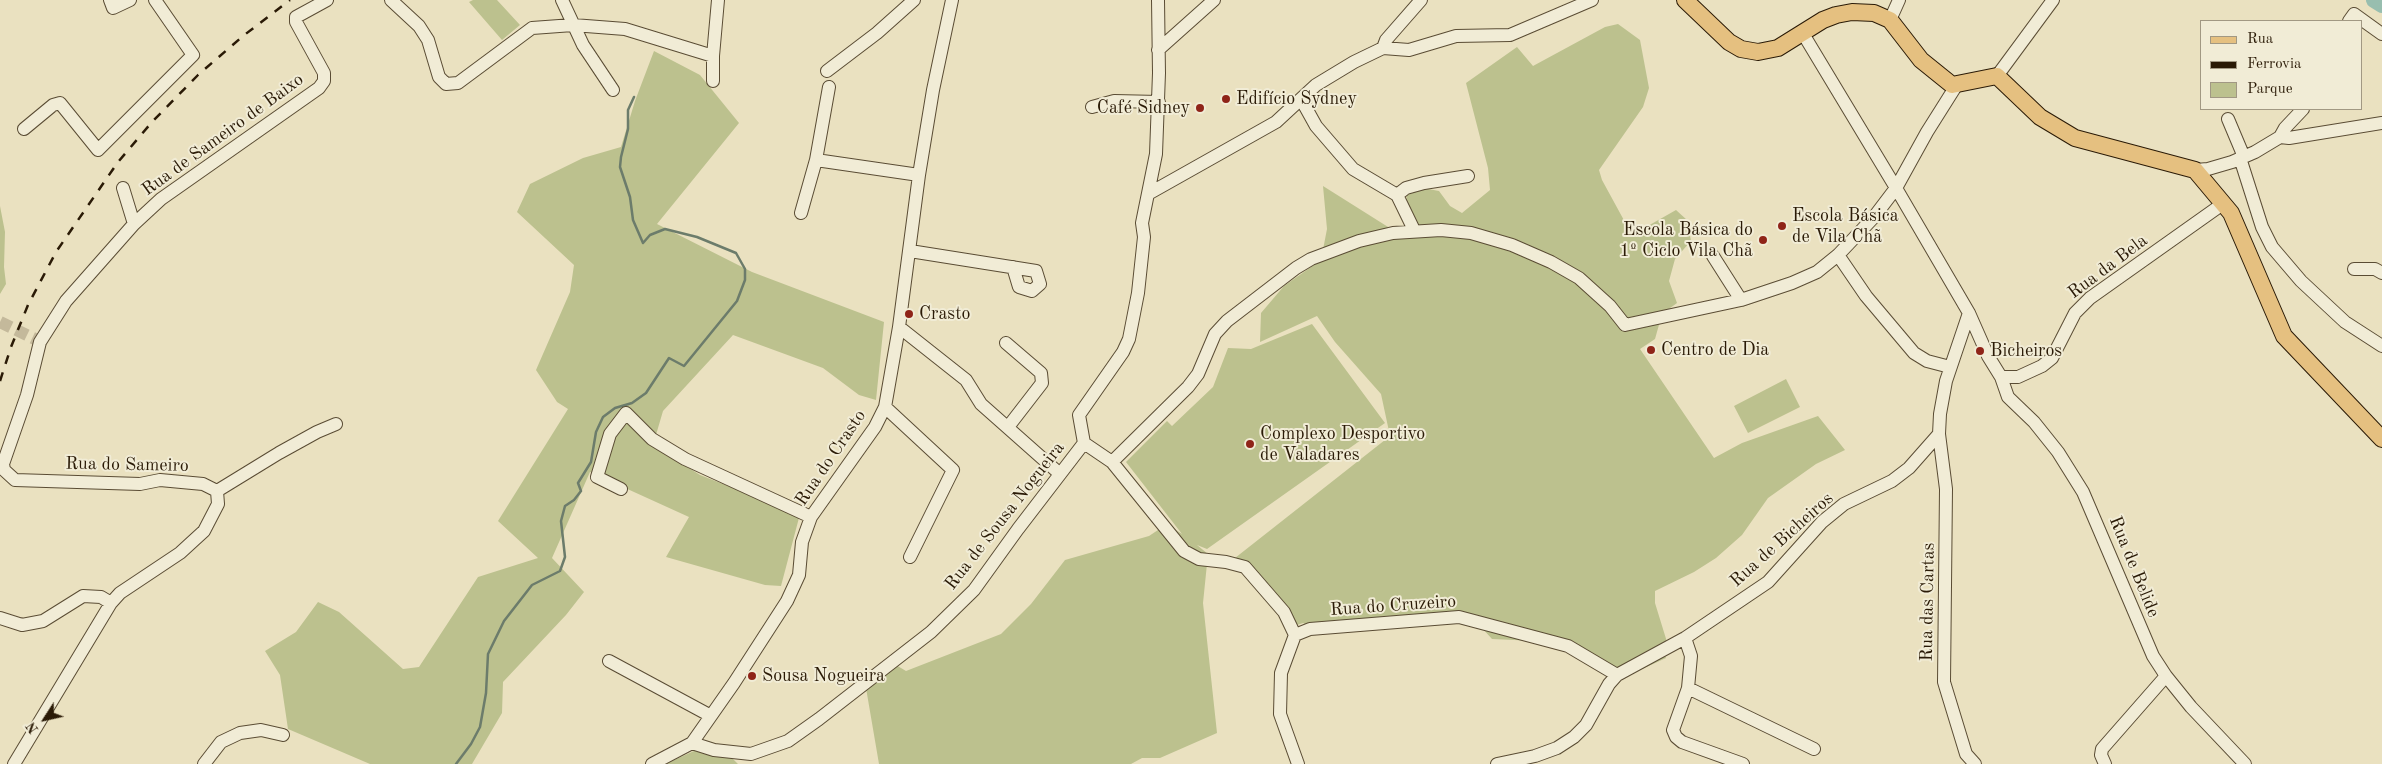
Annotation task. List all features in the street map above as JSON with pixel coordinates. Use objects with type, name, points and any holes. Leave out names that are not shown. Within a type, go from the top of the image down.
[{"type":"main road","points":[[1685,0],[1729,42],[1741,49],[1758,52],[1778,48],[1802,32],[1836,15],[1852,12],[1874,13],[1890,20],[1921,60],[1948,83],[1956,86],[1996,76],[2040,117],[2075,138],[2194,170],[2224,203],[2236,221],[2284,336],[2382,439]]},
{"type":"street","points":[[112,4],[130,0]]},
{"type":"street","points":[[24,130],[53,105],[60,103],[98,150],[193,55],[155,0]]},
{"type":"street","name":"Rua de Sameiro de Baixo","points":[[39,341],[66,300],[134,224],[161,199],[319,88],[324,81],[324,73],[296,22],[296,17],[327,0]]},
{"type":"street","points":[[391,0],[419,26],[428,40],[439,77],[446,84],[458,83],[532,28],[574,26],[625,29],[713,56]]},
{"type":"street","points":[[562,0],[583,45],[612,90]]},
{"type":"street","points":[[713,81],[713,56],[718,0]]},
{"type":"street","points":[[827,71],[877,33],[914,0]]},
{"type":"street","name":"Rua do Crasto","points":[[652,764],[692,743],[787,601],[799,575],[802,542],[811,516],[875,427],[885,407],[899,327],[919,175],[952,0]]},
{"type":"street","name":"Rua de Sousa Nogueira","points":[[692,743],[754,759],[788,740],[931,632],[974,590],[1084,443],[1079,415],[1123,352],[1128,339],[1138,293],[1144,236],[1142,223],[1156,154],[1159,102],[1158,0]]},
{"type":"street","points":[[1158,50],[1214,0]]},
{"type":"street","points":[[1383,48],[1386,40],[1421,0]]},
{"type":"street","points":[[1148,194],[1276,122],[1316,85],[1354,62],[1383,48],[1409,50],[1456,36],[1510,35],[1592,0]]},
{"type":"street","points":[[1890,20],[1899,0]]},
{"type":"street","points":[[1996,76],[2053,0]]},
{"type":"street","points":[[2350,20],[2354,14],[2382,34]]},
{"type":"street","name":"Rua de Belide","points":[[1802,32],[1969,313],[1988,356],[2001,377],[2008,397],[2034,422],[2058,452],[2083,492],[2135,618],[2153,656],[2166,676],[2245,764]]},
{"type":"street","points":[[1112,462],[1188,387],[1198,374],[1215,334],[1227,321],[1290,272],[1311,259],[1333,250],[1393,233],[1414,230],[1441,230],[1471,233],[1512,245],[1551,262],[1579,278],[1596,292],[1625,325],[1741,300],[1792,283],[1817,272],[1838,255],[1874,217],[1896,188],[1927,132],[1956,86]]},
{"type":"street","points":[[801,213],[816,160],[829,87]]},
{"type":"street","points":[[1301,99],[1316,126],[1353,169],[1396,195],[1414,230]]},
{"type":"street","points":[[1092,107],[1114,101],[1159,102]]},
{"type":"street","points":[[2194,170],[2221,166],[2280,137],[2285,128],[2302,110]]},
{"type":"street","points":[[2228,119],[2242,157],[2262,227],[2272,247],[2301,282],[2345,322],[2382,346]]},
{"type":"street","points":[[2280,137],[2289,138],[2382,123]]},
{"type":"street","points":[[816,160],[919,175]]},
{"type":"street","points":[[1396,195],[1406,188],[1468,176]]},
{"type":"street","name":"Rua de Sameiro de Baixo","points":[[123,188],[134,224]]},
{"type":"street","name":"Rua da Bela","points":[[2001,377],[2018,377],[2042,366],[2052,358],[2075,314],[2090,298],[2224,203]]},
{"type":"street","points":[[910,251],[1013,267]]},
{"type":"street","points":[[1838,255],[1866,296],[1914,354],[1927,361],[1950,367]]},
{"type":"street","points":[[1713,256],[1741,300]]},
{"type":"street","points":[[2354,269],[2375,269],[2382,274]]},
{"type":"street","points":[[1939,434],[1940,414],[1950,367],[1969,313]]},
{"type":"street","points":[[899,327],[966,380],[981,404],[1060,474]]},
{"type":"street","name":"Rua do Sameiro","points":[[39,341],[27,395],[3,464],[4,470],[9,476],[15,480],[140,484],[160,480],[203,484],[217,491]]},
{"type":"street","points":[[1006,343],[1041,373],[1042,382],[1008,427]]},
{"type":"street","points":[[885,407],[953,470],[910,557]]},
{"type":"street","points":[[620,489],[597,477],[610,434],[626,413],[652,439],[685,459],[811,516]]},
{"type":"street","points":[[14,764],[111,603],[120,594],[180,553],[204,531],[218,504],[217,491],[279,452],[336,424]]},
{"type":"street","name":"Rua de Bicheiros","points":[[1497,764],[1557,748],[1574,737],[1586,724],[1609,684],[1617,675],[1685,638],[1768,582],[1822,522],[1844,504],[1892,481],[1909,468],[1939,434]]},
{"type":"street","name":"Rua das Cartas","points":[[1939,434],[1946,489],[1944,682],[1966,754],[1975,764]]},
{"type":"street","points":[[1084,443],[1112,462],[1184,551],[1199,559],[1226,562],[1245,567],[1284,612],[1294,635],[1281,673],[1280,714],[1298,764]]},
{"type":"street","points":[[0,618],[22,624],[42,621],[83,596],[101,597],[111,603]]},
{"type":"street","name":"Rua do Cruzeiro","points":[[1294,635],[1310,630],[1459,617],[1568,646],[1617,675]]},
{"type":"street","points":[[1685,638],[1691,656],[1688,688],[1673,730],[1676,737],[1682,742],[1743,764]]},
{"type":"street","points":[[608,661],[711,716]]},
{"type":"street","points":[[2105,764],[2101,755],[2102,749],[2166,676]]},
{"type":"street","points":[[1688,688],[1814,749]]},
{"type":"street","points":[[204,764],[221,742],[240,733],[261,730],[283,735]]},
{"type":"green space","points":[[473,0],[497,0],[520,25],[502,40],[469,2]]},
{"type":"green space","points":[[1618,24],[1640,40],[1649,88],[1643,107],[1599,170],[1602,180],[1632,235],[1676,210],[1687,220],[1691,241],[1675,259],[1669,281],[1677,303],[1662,314],[1655,339],[1640,349],[1714,458],[1742,443],[1818,416],[1845,450],[1816,464],[1768,498],[1742,535],[1716,558],[1694,572],[1655,591],[1655,603],[1667,642],[1662,645],[1666,658],[1614,682],[1592,656],[1536,641],[1492,639],[1482,628],[1469,622],[1308,626],[1303,623],[1294,626],[1243,561],[1235,558],[1390,436],[1381,394],[1335,342],[1317,316],[1260,342],[1261,313],[1284,286],[1321,260],[1327,229],[1323,186],[1404,237],[1409,221],[1406,193],[1423,188],[1439,191],[1450,206],[1462,213],[1490,190],[1488,168],[1466,83],[1517,47],[1533,66],[1605,27]]},
{"type":"green space","points":[[654,51],[700,75],[739,123],[657,224],[752,272],[884,322],[876,400],[859,395],[823,368],[733,335],[663,411],[653,445],[700,475],[800,514],[781,586],[765,585],[666,557],[689,517],[590,472],[552,558],[584,592],[566,615],[503,682],[502,713],[472,764],[370,764],[288,729],[280,675],[265,651],[296,632],[318,602],[339,612],[403,669],[419,667],[478,577],[538,558],[498,521],[568,409],[557,402],[536,370],[570,292],[574,265],[517,212],[530,184],[583,158],[621,147],[635,101]]},
{"type":"green space","points":[[0,206],[5,232],[4,267],[6,284],[0,294]]},
{"type":"green space","points":[[1312,324],[1385,423],[1207,549],[1197,545],[1208,554],[1203,603],[1217,733],[1160,758],[1142,758],[1131,764],[879,764],[866,688],[896,665],[906,671],[1001,634],[1031,604],[1065,560],[1149,536],[1167,524],[1182,534],[1126,462],[1167,421],[1172,426],[1213,387],[1228,348],[1251,349]]},
{"type":"green space","points":[[1786,379],[1800,407],[1748,433],[1734,406]]},
{"type":"green space","points":[[694,751],[726,752],[738,764],[665,764]]},
{"type":"waterway","points":[[2374,0],[2382,5]]},
{"type":"waterway","points":[[456,764],[471,744],[480,727],[486,693],[488,654],[504,621],[532,585],[560,571],[565,557],[561,521],[565,506],[574,500],[581,491],[578,483],[591,462],[596,432],[603,417],[615,408],[632,403],[646,393],[669,358],[684,366],[737,301],[745,280],[745,269],[736,253],[697,237],[665,229],[650,235],[643,243],[633,220],[630,197],[620,167],[628,129],[628,110],[634,97]]},
{"type":"tunnel","points":[[0,322],[37,340]]},
{"type":"railway","points":[[0,381],[28,305],[56,252],[118,162],[152,122],[198,75],[243,36],[290,0]]},
{"type":"place","name":"Edifício Sydney","points":[[1226,99]]},
{"type":"place","name":"Café Sidney","points":[[1200,108]]},
{"type":"place","name":"Escola Básica de Vila Chã","points":[[1782,226]]},
{"type":"place","name":"Escola Básica do 1º Ciclo Vila Chã","points":[[1763,240]]},
{"type":"place","name":"Crasto","points":[[909,314]]},
{"type":"place","name":"Centro de Dia","points":[[1651,350]]},
{"type":"place","name":"Bicheiros","points":[[1980,351]]},
{"type":"place","name":"Complexo Desportivo de Valadares","points":[[1250,444]]},
{"type":"place","name":"Sousa Nogueira","points":[[752,676]]}]
